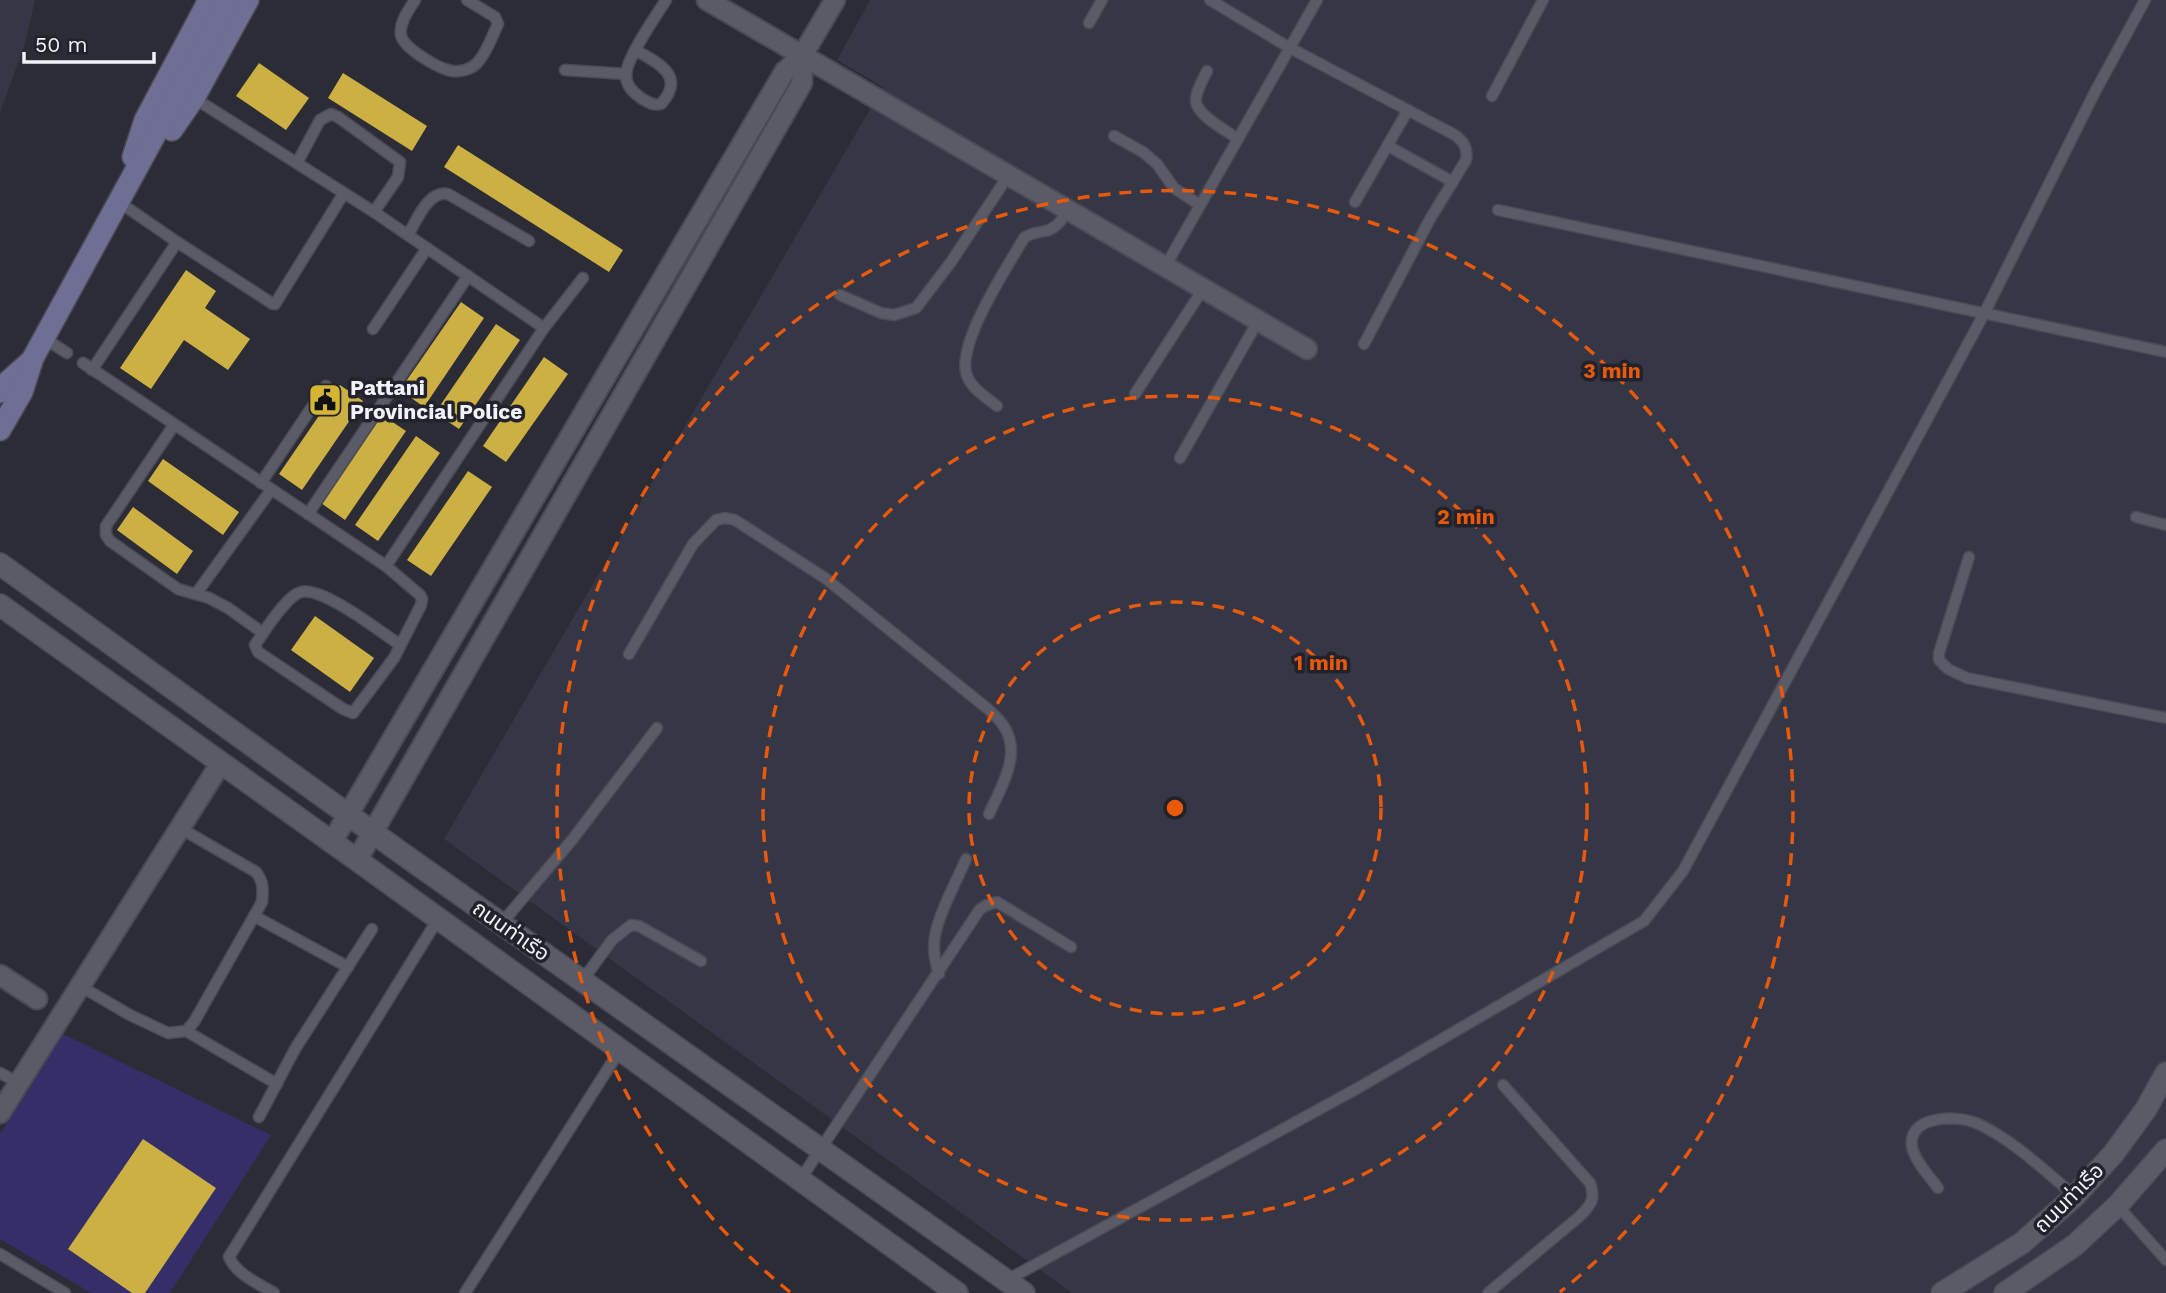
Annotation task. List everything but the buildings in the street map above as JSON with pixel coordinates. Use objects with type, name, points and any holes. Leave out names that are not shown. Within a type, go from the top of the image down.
[{"type":"main road","points":[[119,202],[145,120],[209,0]]},
{"type":"main road","points":[[0,430],[22,392],[33,358],[229,0]]},
{"type":"main road","points":[[119,202],[194,98],[248,0]]},
{"type":"main road","points":[[0,392],[33,358]]},
{"type":"street","points":[[707,0],[1307,349]]},
{"type":"street","points":[[331,842],[785,71],[802,56],[835,0]]},
{"type":"street","points":[[357,860],[803,83],[802,56]]},
{"type":"street","name":"ถนนท่าเรือ","points":[[0,564],[347,815],[1024,1293]]},
{"type":"street","name":"ถนนท่าเรือ","points":[[0,605],[957,1293]]},
{"type":"street","points":[[0,1113],[221,764]]},
{"type":"street","points":[[0,975],[37,999]]},
{"type":"street","name":"ถนนท่าเรือ","points":[[1942,1293],[2022,1244],[2075,1196],[2114,1153],[2146,1109],[2166,1073]]},
{"type":"street","name":"ถนนท่าเรือ","points":[[2005,1293],[2075,1245],[2118,1205],[2166,1150]]},
{"type":"lane","points":[[415,0],[402,24],[402,38],[416,52],[453,71],[466,70],[478,63],[498,24],[495,17],[467,0]]},
{"type":"lane","points":[[635,50],[660,64],[668,72],[672,83],[664,102],[653,105],[632,91],[626,74],[635,50],[666,0]]},
{"type":"lane","points":[[1088,23],[1102,0]]},
{"type":"lane","points":[[1210,0],[1290,48],[1463,141],[1466,160],[1430,219],[1364,344]]},
{"type":"lane","points":[[1165,267],[1317,0]]},
{"type":"lane","points":[[1492,96],[1544,0]]},
{"type":"lane","points":[[1006,1280],[1358,1088],[1644,921],[1683,871],[1984,314],[2096,90],[2145,0]]},
{"type":"lane","points":[[565,70],[626,74]]},
{"type":"lane","points":[[1207,71],[1199,89],[1196,102],[1198,107],[1203,115],[1238,139]]},
{"type":"lane","points":[[194,98],[374,212],[544,328]]},
{"type":"lane","points":[[1355,202],[1408,110]]},
{"type":"lane","points":[[297,163],[320,120],[331,114],[338,117],[400,162],[398,177],[374,212]]},
{"type":"lane","points":[[1114,136],[1143,152],[1157,164],[1174,188],[1200,205]]},
{"type":"lane","points":[[1388,146],[1452,182]]},
{"type":"lane","points":[[839,295],[881,313],[894,314],[916,308],[951,262],[1008,176]]},
{"type":"lane","points":[[119,202],[265,301],[275,304],[344,193]]},
{"type":"lane","points":[[408,235],[429,201],[441,193],[449,194],[529,241]]},
{"type":"lane","points":[[1498,209],[2166,352]]},
{"type":"lane","points":[[997,406],[972,385],[966,374],[965,356],[969,340],[986,304],[1024,238],[1031,233],[1054,227],[1068,211]]},
{"type":"lane","points":[[177,242],[87,367],[386,566],[422,599],[394,658],[353,713],[258,652],[255,645],[290,598],[299,592],[309,591],[337,602],[400,645]]},
{"type":"lane","points":[[373,329],[427,248]]},
{"type":"lane","points":[[308,514],[468,276]]},
{"type":"lane","points":[[386,566],[544,328],[583,278]]},
{"type":"lane","points":[[1135,394],[1203,289]]},
{"type":"lane","points":[[1180,458],[1258,321]]},
{"type":"lane","points":[[45,339],[67,353]]},
{"type":"lane","points":[[261,482],[326,386]]},
{"type":"lane","points":[[174,425],[106,526],[106,534],[110,541],[178,589],[196,593],[228,608],[263,633]]},
{"type":"lane","points":[[196,593],[271,490]]},
{"type":"lane","points":[[2136,517],[2166,525]]},
{"type":"lane","points":[[629,654],[693,544],[716,520],[730,518],[825,578],[988,709],[1004,726],[1011,752],[1010,765],[989,814]]},
{"type":"lane","points":[[1969,557],[1939,653],[1939,660],[1948,670],[1967,678],[2166,718]]},
{"type":"lane","points":[[501,924],[572,840],[657,728]]},
{"type":"lane","points":[[180,828],[256,872],[264,888],[262,902],[200,1012],[186,1031]]},
{"type":"lane","points":[[939,974],[934,952],[936,928],[966,859]]},
{"type":"lane","points":[[800,1181],[981,909],[998,902],[1071,947]]},
{"type":"lane","points":[[254,916],[348,967]]},
{"type":"lane","points":[[274,1293],[239,1270],[229,1257],[438,919]]},
{"type":"lane","points":[[582,981],[612,940],[631,925],[639,926],[701,961]]},
{"type":"lane","points":[[259,1117],[295,1049],[372,929]]},
{"type":"lane","points":[[80,986],[168,1033],[186,1031],[276,1084]]},
{"type":"lane","points":[[465,1293],[620,1050]]},
{"type":"lane","points":[[0,1073],[19,1083]]},
{"type":"lane","points":[[1488,1293],[1580,1216],[1593,1199],[1590,1184],[1503,1085]]},
{"type":"lane","points":[[1938,1188],[1912,1146],[1915,1131],[1928,1122],[1949,1118],[1974,1122],[1987,1129],[2075,1196]]},
{"type":"lane","points":[[2118,1205],[2166,1261]]},
{"type":"lane","points":[[0,1254],[65,1293]]},
{"type":"shaded area","points":[[0,0],[35,0],[25,44],[0,113]]},
{"type":"shaded area","points":[[870,0],[2166,0],[2166,1293],[1072,1293],[444,839],[883,87],[837,60]]},
{"type":"shaded area","points":[[63,1034],[271,1135],[170,1293],[91,1293],[0,1239],[0,1134]]},
{"type":"place","name":"Pattani Provincial Police","points":[[325,400]]}]
